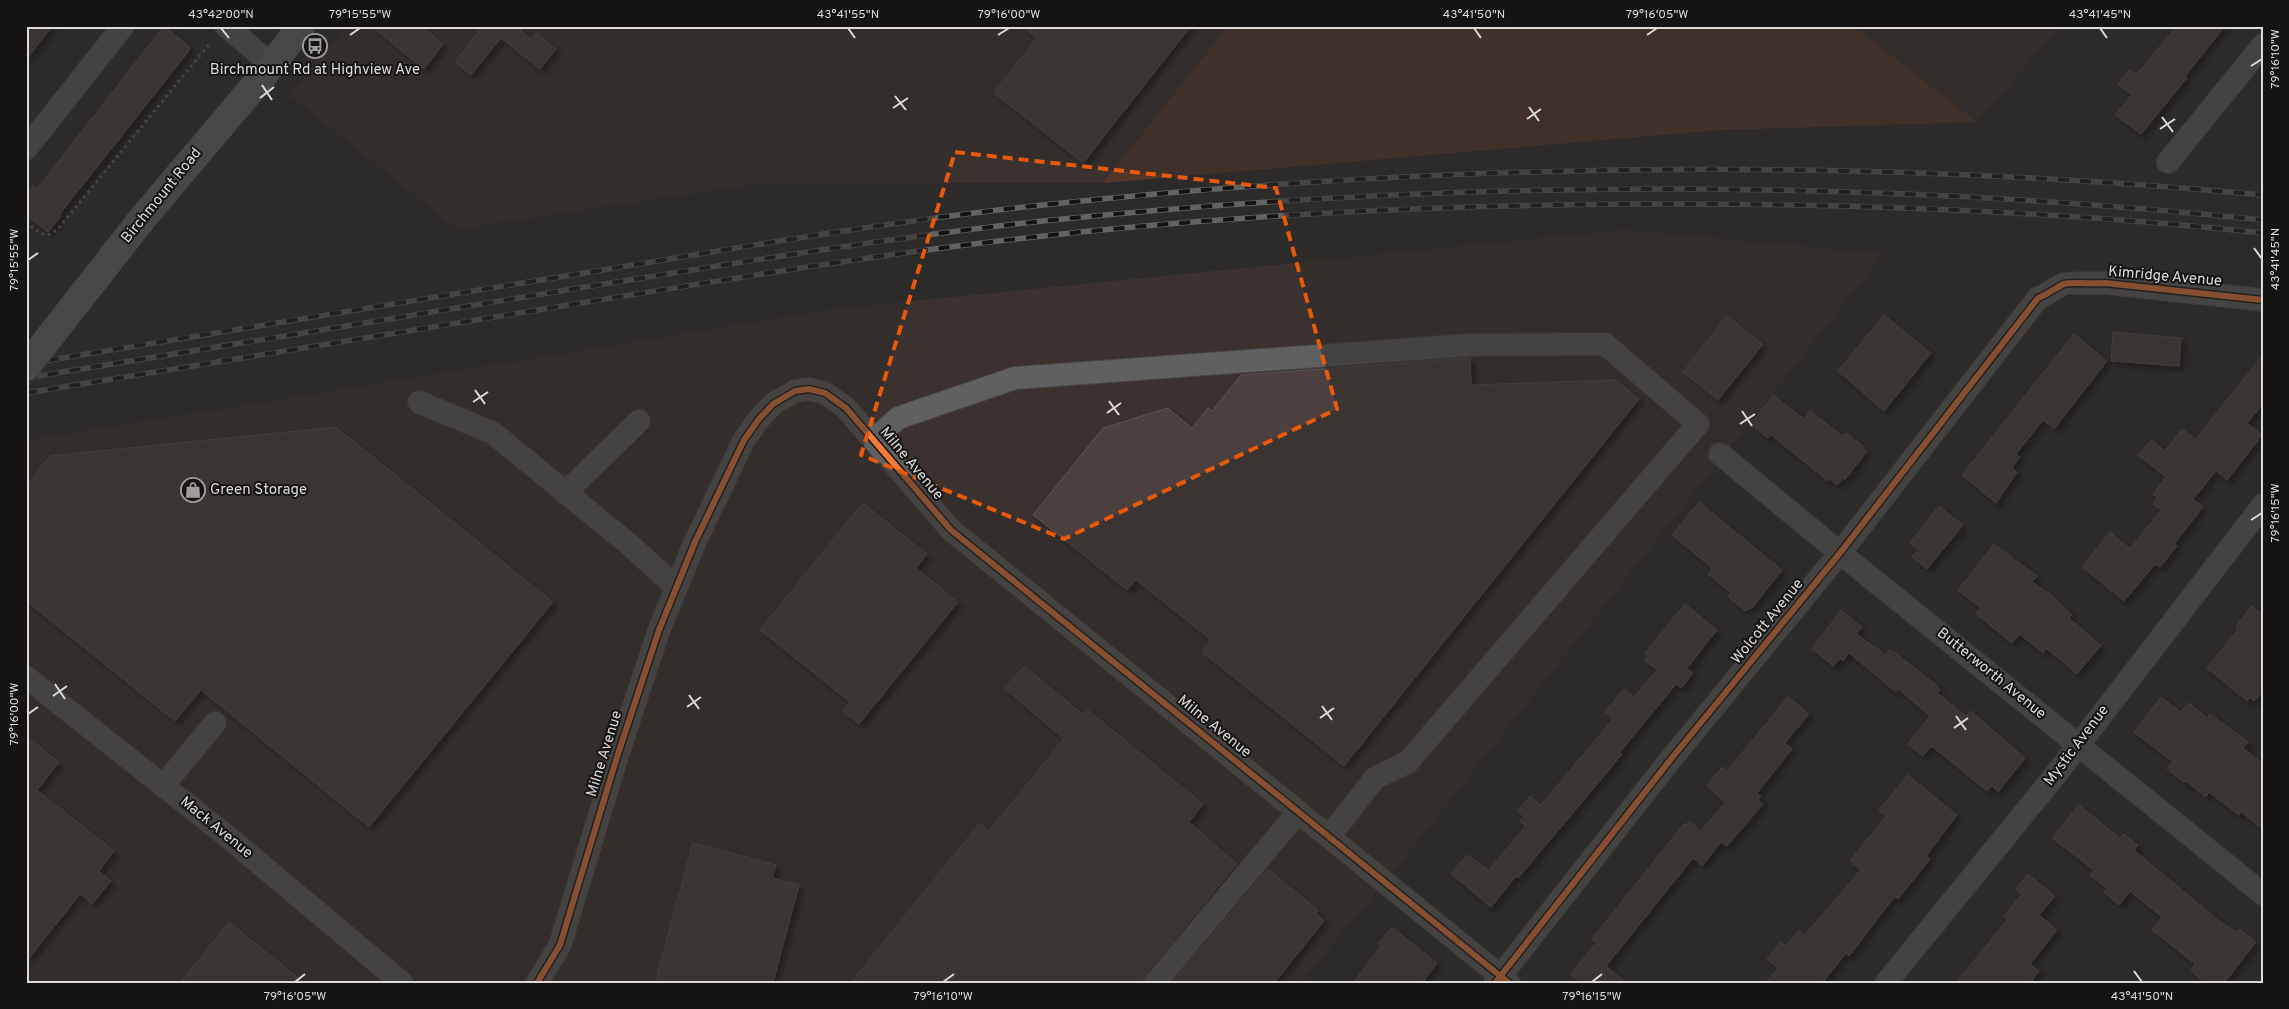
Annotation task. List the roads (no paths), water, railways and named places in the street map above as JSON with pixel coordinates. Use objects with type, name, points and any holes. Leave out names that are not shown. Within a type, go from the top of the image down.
[{"type":"main road","name":"Birchmount Road","points":[[26,368],[142,219],[272,65],[301,26]]},
{"type":"street","points":[[26,149],[123,26]]},
{"type":"street","points":[[220,33],[272,65]]},
{"type":"street","points":[[2168,162],[2263,46]]},
{"type":"street","name":"Kimridge Avenue","points":[[2065,283],[2138,285],[2263,300]]},
{"type":"street","name":"Wolcott Avenue","points":[[1501,980],[1671,759],[1840,553],[2038,298],[2051,293],[2065,283]]},
{"type":"street","points":[[874,440],[898,418],[1015,378],[1469,345],[1605,344],[1698,424],[1408,762],[1375,778],[1329,837]]},
{"type":"street","name":"Milne Avenue","points":[[537,983],[560,945],[617,757],[659,630],[695,542],[744,440],[759,418],[774,404],[795,391],[809,389],[825,393],[846,408],[951,530],[1329,837],[1501,980]]},
{"type":"street","points":[[419,402],[493,433],[630,546],[676,587]]},
{"type":"street","points":[[565,493],[639,422]]},
{"type":"street","name":"Butterworth Avenue","points":[[1720,454],[2263,894]]},
{"type":"street","name":"Mystic Avenue","points":[[1886,983],[2078,745],[2263,505]]},
{"type":"street","name":"Mack Avenue","points":[[26,677],[163,786],[402,983]]},
{"type":"street","points":[[163,786],[215,723]]},
{"type":"street","points":[[1155,983],[1298,812]]},
{"type":"railway","points":[[26,364],[871,227],[986,211],[1195,191],[1348,180],[1500,173],[1805,170],[1958,174],[2263,195]]},
{"type":"railway","points":[[26,378],[867,243],[1043,221],[1195,207],[1348,197],[1500,191],[1653,189],[1806,191],[1958,197],[2111,206],[2263,220]]},
{"type":"railway","points":[[26,393],[847,261],[1029,238],[1204,221],[1379,210],[1467,207],[1720,204],[1875,207],[2030,214],[2185,225],[2263,233]]},
{"type":"place","name":"Birchmount Rd at Highview Ave","points":[[315,46]]},
{"type":"place","name":"Green Storage","points":[[193,490]]}]
